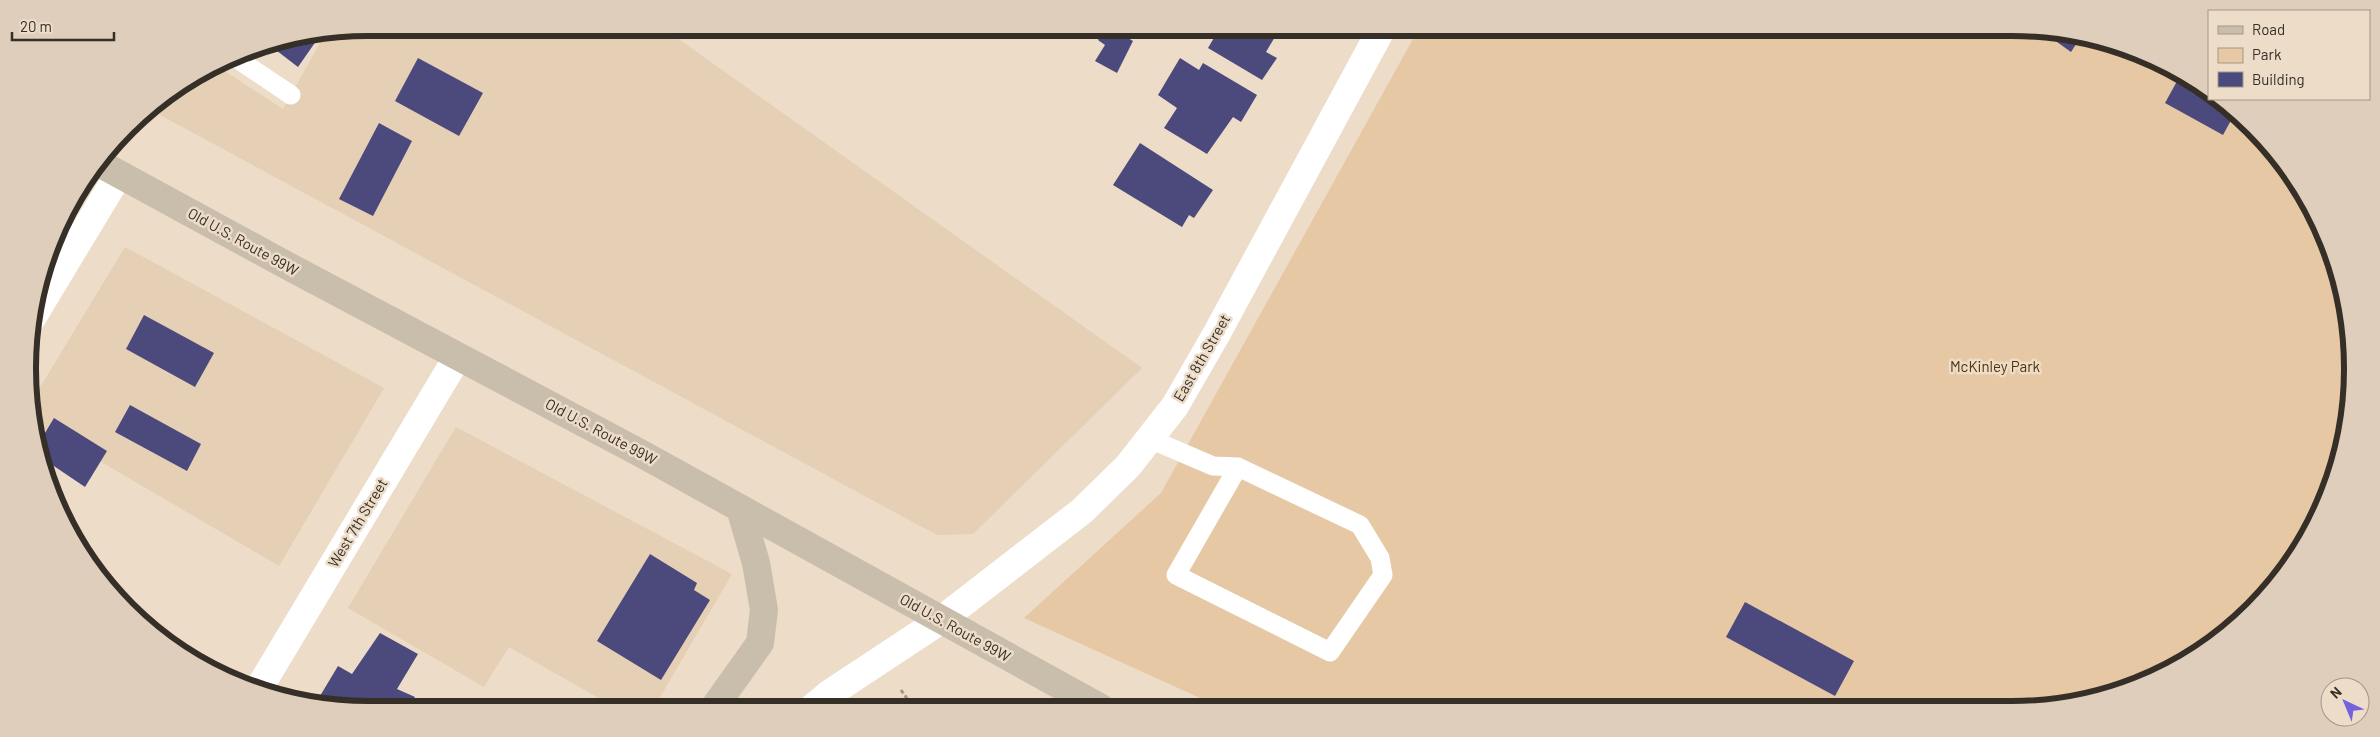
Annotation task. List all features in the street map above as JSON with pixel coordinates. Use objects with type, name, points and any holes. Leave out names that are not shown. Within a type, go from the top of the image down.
[{"type":"main road","name":"Old U.S. Route 99W","points":[[108,168],[740,508],[1087,701]]},
{"type":"main road","points":[[719,701],[760,643],[764,610],[756,563],[740,508]]},
{"type":"street","name":"East 8th Street","points":[[821,701],[941,620],[1082,511],[1128,466],[1175,406],[1217,333],[1378,36]]},
{"type":"street","points":[[46,289],[108,168]]},
{"type":"street","name":"West 7th Street","points":[[262,683],[458,356]]},
{"type":"lane","points":[[242,62],[291,95]]},
{"type":"lane","points":[[1150,439],[1213,466],[1238,467],[1360,525],[1380,558],[1383,575],[1330,652],[1176,575],[1238,467]]},
{"type":"path","points":[[901,690],[910,701]]},
{"type":"shaded area","points":[[368,36],[674,36],[1142,368],[973,534],[937,535],[156,113],[184,92],[224,70],[283,109],[322,40],[325,39]]},
{"type":"shaded area","points":[[125,247],[384,388],[279,566],[42,427],[37,392]]},
{"type":"shaded area","points":[[456,427],[732,574],[658,701],[604,701],[509,647],[484,687],[348,608]]},
{"type":"green space","name":"McKinley Park","points":[[1415,36],[2012,36],[2055,39],[2118,54],[2158,71],[2196,92],[2231,119],[2275,166],[2299,202],[2318,241],[2332,283],[2341,325],[2344,368],[2343,390],[2341,412],[2332,454],[2326,475],[2309,515],[2299,535],[2275,571],[2231,618],[2196,645],[2178,656],[2118,683],[2055,698],[2012,701],[1207,701],[1024,618],[1161,493]]},
{"type":"building","points":[[1100,36],[1124,36],[1133,41],[1117,73],[1095,61],[1105,45],[1098,40]]},
{"type":"building","points":[[1215,36],[1275,36],[1266,52],[1277,58],[1262,80],[1208,48]]},
{"type":"building","points":[[2052,39],[2077,43],[2071,52]]},
{"type":"building","points":[[316,41],[298,67],[276,50]]},
{"type":"building","points":[[418,58],[483,93],[459,136],[395,101]]},
{"type":"building","points":[[1180,58],[1199,70],[1203,63],[1257,95],[1241,122],[1233,117],[1207,154],[1164,128],[1177,108],[1158,95]]},
{"type":"building","points":[[2177,81],[2196,92],[2231,119],[2223,135],[2165,103]]},
{"type":"building","points":[[379,123],[412,141],[373,216],[339,199]]},
{"type":"building","points":[[1140,143],[1213,190],[1194,218],[1189,215],[1182,227],[1113,185]]},
{"type":"building","points":[[144,315],[214,353],[195,387],[126,349]]},
{"type":"building","points":[[130,405],[201,444],[187,471],[115,432]]},
{"type":"building","points":[[54,418],[107,451],[85,487],[51,464],[44,435]]},
{"type":"building","points":[[650,554],[697,583],[694,590],[710,600],[661,680],[597,641]]},
{"type":"building","points":[[1745,602],[1854,661],[1835,696],[1726,637]]},
{"type":"building","points":[[380,633],[418,654],[397,689],[415,697],[412,701],[347,700],[320,696],[338,666],[352,674]]}]
